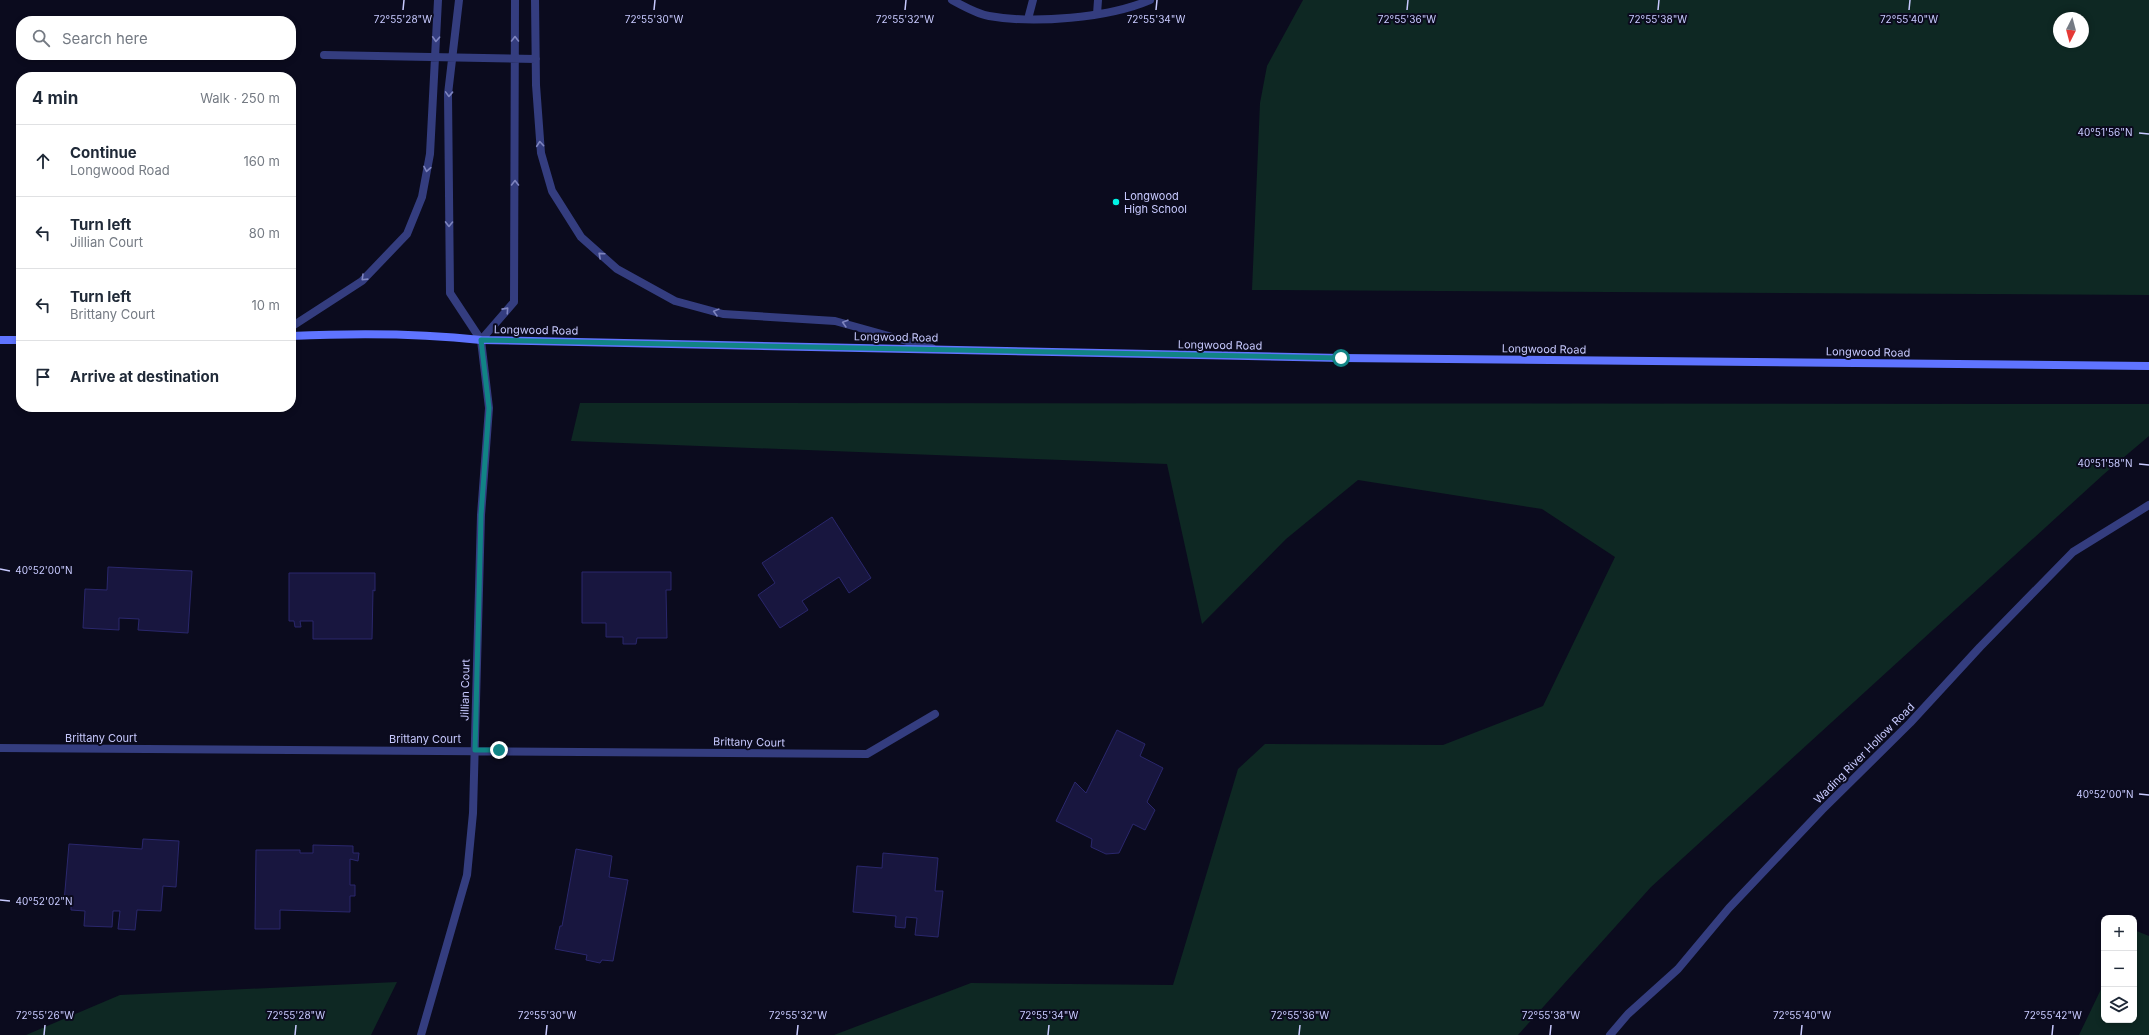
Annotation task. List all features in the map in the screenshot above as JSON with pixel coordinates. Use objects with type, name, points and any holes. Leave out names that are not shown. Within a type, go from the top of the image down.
[{"type":"main road","name":"Longwood Road","points":[[296,336],[450,337],[481,340],[1318,357],[2149,366]]},
{"type":"main road","points":[[0,340],[16,340]]},
{"type":"street","points":[[296,324],[362,281],[407,234],[422,197],[430,154],[438,0]]},
{"type":"street","points":[[459,0],[448,94],[450,293],[481,340],[514,302],[515,0]]},
{"type":"street","points":[[535,0],[536,86],[541,153],[552,191],[581,237],[617,269],[676,301],[723,314],[835,321],[937,349]]},
{"type":"street","points":[[952,0],[988,16],[1028,19],[1083,18],[1150,0]]},
{"type":"street","points":[[1028,19],[1033,0]]},
{"type":"street","points":[[1097,14],[1098,0]]},
{"type":"street","points":[[324,55],[536,59]]},
{"type":"street","name":"Jillian Court","points":[[421,1035],[466,875],[473,813],[481,515],[489,408],[481,340]]},
{"type":"street","name":"Wading River Hollow Road","points":[[1610,1035],[1628,1014],[1678,969],[1729,908],[1822,810],[1910,723],[1980,647],[2073,552],[2149,505]]},
{"type":"street","name":"Brittany Court","points":[[0,748],[475,750],[867,754],[935,714]]},
{"type":"green space","points":[[1303,0],[2149,0],[2149,295],[1252,290],[1260,103],[1267,66]]},
{"type":"green space","points":[[580,403],[2149,404],[2149,436],[2104,474],[1651,887],[1518,1035],[834,1035],[971,983],[1173,985],[1238,769],[1265,744],[1443,745],[1543,706],[1615,557],[1542,509],[1358,480],[1286,539],[1202,624],[1167,464],[571,441]]},
{"type":"green space","points":[[2137,931],[2149,936],[2149,1035],[2079,1035],[2101,989],[2101,1023],[2137,1023]]},
{"type":"green space","points":[[397,982],[371,1035],[26,1035],[120,995]]},
{"type":"building","points":[[832,517],[871,578],[849,593],[839,577],[802,601],[808,610],[780,628],[758,595],[775,583],[762,563]]},
{"type":"building","points":[[108,567],[192,571],[188,633],[138,630],[139,619],[119,618],[119,630],[83,628],[85,589],[107,590]]},
{"type":"building","points":[[582,572],[671,572],[671,590],[666,590],[667,638],[637,638],[636,644],[623,644],[623,637],[606,637],[606,623],[582,623]]},
{"type":"building","points":[[289,573],[375,573],[375,591],[373,590],[372,639],[313,639],[313,621],[300,621],[301,627],[295,627],[294,621],[289,621]]},
{"type":"building","points":[[1117,730],[1145,744],[1140,756],[1163,768],[1147,802],[1155,810],[1145,830],[1133,824],[1119,853],[1106,854],[1091,847],[1092,839],[1056,821],[1075,782],[1086,793]]},
{"type":"building","points":[[143,839],[179,841],[176,887],[163,886],[161,911],[137,910],[135,930],[118,929],[120,911],[113,911],[112,927],[84,926],[85,911],[71,910],[71,902],[64,902],[69,844],[142,849]]},
{"type":"building","points":[[313,845],[353,846],[353,853],[359,853],[358,861],[350,859],[350,885],[355,885],[355,896],[350,896],[350,912],[280,910],[280,929],[255,929],[256,850],[300,850],[300,853],[313,853]]},
{"type":"building","points":[[576,849],[612,856],[609,877],[628,880],[613,961],[602,960],[600,963],[586,960],[587,955],[555,949],[560,926],[562,926]]},
{"type":"building","points":[[883,853],[938,858],[935,891],[943,891],[938,937],[915,935],[917,918],[906,917],[905,928],[895,927],[896,916],[853,912],[857,866],[882,868]]},
{"type":"place","name":"Longwood High School","points":[[1116,202]]},
{"type":"route","points":[[499,750],[475,750],[481,515],[489,408],[481,340],[1341,358]]}]
